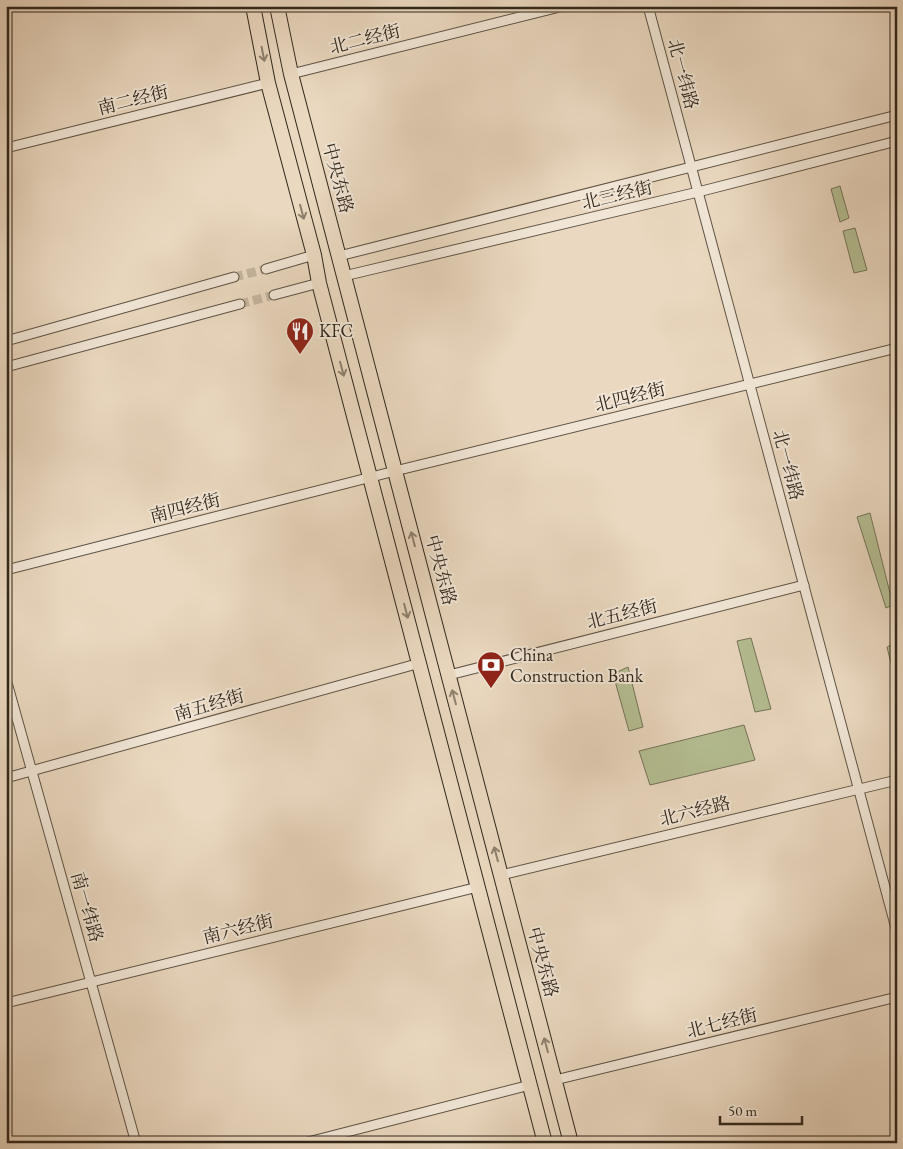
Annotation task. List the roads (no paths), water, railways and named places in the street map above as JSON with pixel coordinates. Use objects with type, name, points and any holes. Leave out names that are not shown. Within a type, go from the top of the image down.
[{"type":"main road","points":[[253,6],[268,83],[314,255],[319,283],[546,1143]]},
{"type":"main road","name":"中央东路","points":[[276,6],[344,276],[572,1143]]},
{"type":"street","name":"北二经街","points":[[292,74],[564,6]]},
{"type":"street","name":"北一纬路","points":[[648,6],[897,932]]},
{"type":"street","name":"南二经街","points":[[6,148],[268,83]]},
{"type":"street","points":[[339,256],[897,115]]},
{"type":"street","name":"北三经街","points":[[344,276],[698,192],[897,141]]},
{"type":"street","points":[[266,269],[314,255]]},
{"type":"street","points":[[6,341],[234,277]]},
{"type":"street","points":[[274,295],[319,283]]},
{"type":"street","points":[[6,367],[240,304]]},
{"type":"street","name":"北四经街","points":[[371,477],[897,348]]},
{"type":"street","name":"南四经街","points":[[6,570],[371,477]]},
{"type":"street","name":"北五经街","points":[[449,675],[804,586]]},
{"type":"street","name":"南五经街","points":[[6,778],[420,663]]},
{"type":"street","name":"南一纬路","points":[[6,680],[136,1143]]},
{"type":"street","name":"北六经路","points":[[501,875],[897,780]]},
{"type":"street","name":"南六经街","points":[[6,1003],[478,887]]},
{"type":"street","name":"北七经街","points":[[555,1080],[897,997]]},
{"type":"street","points":[[304,1143],[530,1085]]},
{"type":"tunnel","points":[[234,277],[266,269]]},
{"type":"tunnel","points":[[240,304],[274,295]]},
{"type":"place","name":"KFC","points":[[300,355]]},
{"type":"place","name":"China Construction Bank","points":[[491,689]]}]
